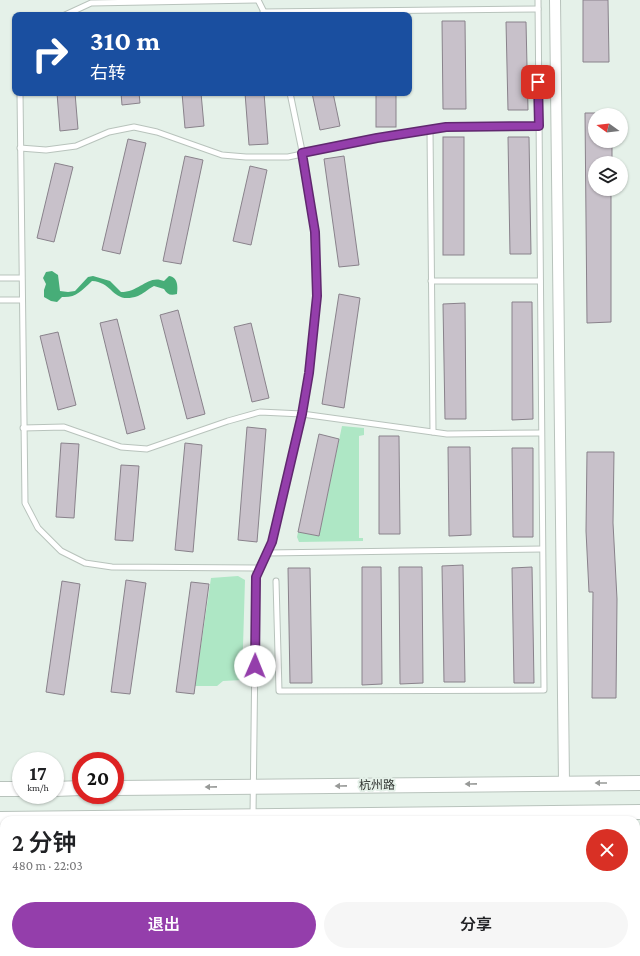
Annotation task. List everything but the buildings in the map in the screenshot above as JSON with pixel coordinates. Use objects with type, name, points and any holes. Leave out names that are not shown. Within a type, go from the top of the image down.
[{"type":"main road","name":"杭州路","points":[[124,788],[640,783]]},
{"type":"main road","points":[[0,789],[12,789]]},
{"type":"main road","points":[[592,816],[640,812]]},
{"type":"street","points":[[555,0],[564,783]]},
{"type":"lane","points":[[72,12],[91,3],[258,0],[264,12]]},
{"type":"lane","points":[[276,582],[279,691],[544,690],[538,0]]},
{"type":"lane","points":[[332,12],[538,9]]},
{"type":"lane","points":[[20,96],[21,278],[25,502],[38,528],[61,551],[86,563],[112,567],[256,568],[253,816]]},
{"type":"lane","points":[[256,577],[272,542],[302,414],[309,373],[317,296],[315,232],[291,96]]},
{"type":"lane","points":[[20,148],[46,150],[76,146],[109,132],[134,127],[157,132],[222,155],[246,157],[288,157],[377,138],[446,127],[539,126]]},
{"type":"lane","points":[[430,130],[433,432]]},
{"type":"lane","points":[[0,278],[21,278]]},
{"type":"lane","points":[[431,281],[540,281]]},
{"type":"lane","points":[[0,300],[22,300]]},
{"type":"lane","points":[[23,428],[64,427],[121,447],[147,449],[228,421],[260,412],[302,414],[447,434],[541,433]]},
{"type":"lane","points":[[267,553],[542,549]]},
{"type":"shaded area","points":[[52,271],[58,275],[60,291],[75,291],[88,277],[93,276],[110,281],[121,292],[133,289],[148,281],[158,279],[164,281],[169,276],[176,280],[177,294],[169,294],[164,289],[154,286],[138,296],[123,298],[105,285],[92,281],[75,295],[62,297],[57,302],[51,301],[44,297],[46,284],[43,278],[46,272]]},
{"type":"shaded area","points":[[342,426],[364,428],[364,435],[359,436],[359,538],[363,538],[363,541],[299,542],[297,537],[298,532],[319,536]]},
{"type":"shaded area","points":[[238,576],[245,580],[242,680],[223,681],[217,686],[195,686],[211,578]]},
{"type":"route","points":[[255,666],[256,577],[272,542],[302,414],[309,373],[317,296],[315,232],[302,153],[377,138],[446,127],[539,126],[538,82]]}]
